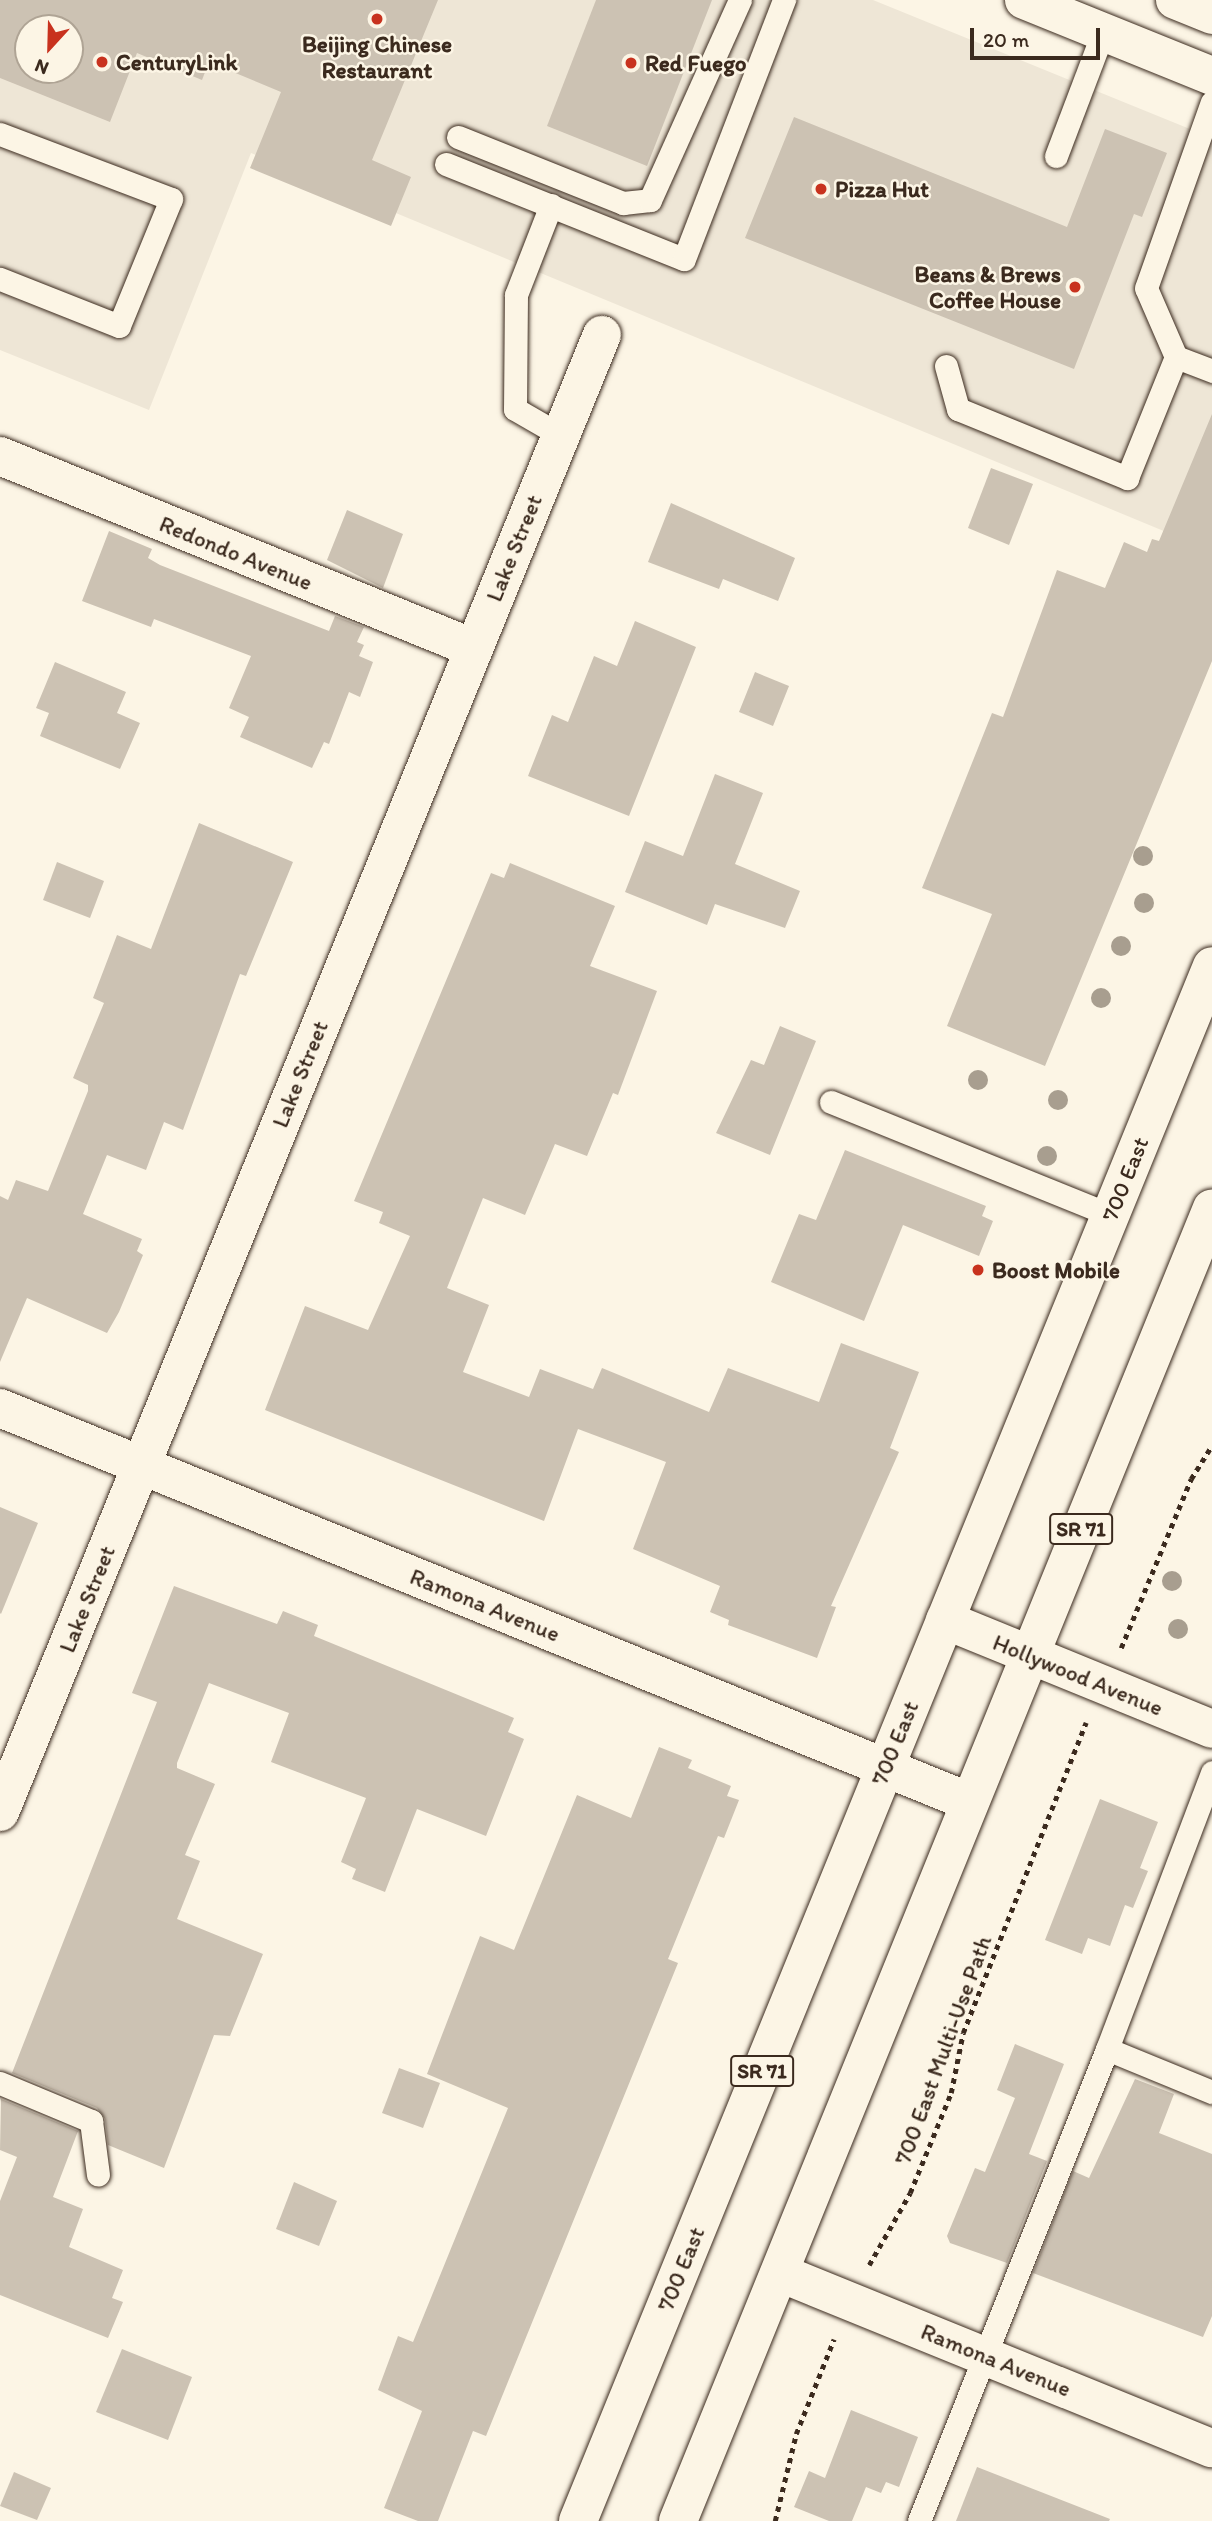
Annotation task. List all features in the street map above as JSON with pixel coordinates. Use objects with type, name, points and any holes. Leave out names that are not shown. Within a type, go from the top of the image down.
[{"type":"street","points":[[1024,0],[1212,76]]},
{"type":"street","points":[[1175,0],[1212,15]]},
{"type":"street","name":"Lake Street","points":[[0,1812],[602,335]]},
{"type":"street","name":"Redondo Avenue","points":[[0,456],[473,648]]},
{"type":"street","name":"700 East","points":[[578,2521],[1212,966]]},
{"type":"street","name":"SR 71","points":[[678,2521],[1212,1208]]},
{"type":"street","name":"Ramona Avenue","points":[[0,1408],[970,1802]]},
{"type":"street","name":"Hollywood Avenue","points":[[945,1620],[1212,1729]]},
{"type":"street","name":"Ramona Avenue","points":[[780,2273],[1212,2448]]},
{"type":"lane","points":[[458,137],[623,202],[650,200],[740,0]]},
{"type":"lane","points":[[446,164],[684,259],[784,0]]},
{"type":"lane","points":[[1056,156],[1103,32]]},
{"type":"lane","points":[[1212,102],[1146,288],[1176,357],[1212,371]]},
{"type":"lane","points":[[0,134],[171,199],[120,326],[0,279]]},
{"type":"lane","points":[[551,205],[516,295],[515,409],[560,435]]},
{"type":"lane","points":[[946,366],[958,409],[1126,478],[1176,357]]},
{"type":"lane","points":[[831,1101],[1110,1215]]},
{"type":"lane","points":[[919,2521],[987,2357],[1212,1772]]},
{"type":"lane","points":[[1107,2049],[1212,2092]]},
{"type":"lane","points":[[0,2083],[91,2121],[98,2175]]},
{"type":"path","points":[[1126,1639],[1191,1479],[1212,1446]]},
{"type":"path","name":"700 East Multi-Use Path","points":[[870,2264],[910,2193],[951,2094],[963,2033],[1085,1726]]},
{"type":"path","points":[[775,2521],[796,2434],[831,2344]]},
{"type":"shaded area","points":[[0,0],[873,0],[1212,138],[1212,551],[251,153],[149,410],[0,350]]},
{"type":"building","points":[[0,0],[438,0],[372,160],[411,177],[391,226],[250,168],[281,92],[209,62],[202,80],[137,53],[110,122],[15,84],[84,84],[84,14],[14,14],[14,84],[0,78]]},
{"type":"building","points":[[596,0],[712,0],[647,166],[547,126]]},
{"type":"building","points":[[794,117],[1067,227],[1105,129],[1167,153],[1142,217],[1134,214],[1074,369],[745,238]]},
{"type":"building","points":[[1212,414],[1212,661],[1045,1066],[947,1026],[992,914],[922,888],[992,713],[1003,717],[1057,570],[1105,588],[1124,542],[1147,552],[1152,539],[1159,541]]},
{"type":"building","points":[[991,468],[1033,484],[1009,545],[968,528]]},
{"type":"building","points":[[671,503],[795,558],[778,601],[723,579],[719,589],[648,562]]},
{"type":"building","points":[[347,510],[403,534],[383,588],[327,560]]},
{"type":"building","points":[[109,531],[152,549],[148,558],[160,565],[329,631],[335,616],[364,627],[357,642],[364,645],[359,656],[373,662],[360,697],[349,692],[329,744],[324,742],[312,768],[240,737],[249,717],[229,708],[251,656],[154,619],[151,627],[82,601]]},
{"type":"building","points":[[635,621],[696,647],[629,816],[528,776],[552,715],[568,722],[594,656],[617,666]]},
{"type":"building","points":[[55,662],[126,692],[117,713],[140,723],[120,769],[40,736],[49,713],[36,708]]},
{"type":"building","points":[[755,672],[789,686],[773,726],[739,712]]},
{"type":"building","points":[[715,774],[763,793],[735,864],[800,891],[785,928],[715,904],[707,925],[625,892],[645,841],[683,856]]},
{"type":"building","points":[[199,823],[293,862],[246,976],[240,974],[183,1130],[164,1122],[146,1170],[107,1155],[83,1214],[142,1239],[137,1251],[143,1255],[107,1333],[27,1298],[0,1362],[0,1196],[8,1200],[16,1180],[48,1191],[88,1091],[88,1085],[73,1078],[104,1003],[93,998],[117,935],[151,949]]},
{"type":"building","points":[[57,862],[104,881],[90,918],[43,900]]},
{"type":"building","points":[[510,863],[615,906],[590,966],[657,991],[618,1095],[613,1093],[587,1156],[555,1144],[525,1215],[483,1198],[447,1288],[489,1305],[463,1372],[529,1397],[540,1369],[593,1389],[602,1368],[709,1412],[728,1368],[819,1402],[841,1343],[919,1372],[890,1448],[899,1452],[831,1606],[836,1607],[817,1658],[728,1625],[729,1620],[710,1612],[720,1586],[633,1549],[666,1462],[578,1429],[544,1521],[265,1410],[305,1306],[368,1330],[410,1236],[379,1223],[383,1212],[354,1201],[491,873],[504,878]]},
{"type":"building","points":[[780,1026],[816,1041],[770,1155],[716,1133],[751,1060],[764,1065]]},
{"type":"building","points":[[845,1150],[986,1206],[982,1216],[993,1221],[979,1256],[903,1225],[864,1321],[771,1282],[799,1214],[816,1220]]},
{"type":"building","points":[[0,1507],[38,1523],[1,1614],[0,1613]]},
{"type":"building","points":[[174,1586],[277,1624],[283,1611],[318,1625],[314,1636],[514,1718],[508,1732],[524,1739],[486,1836],[417,1809],[385,1892],[352,1879],[356,1869],[341,1862],[366,1798],[271,1762],[289,1713],[209,1683],[177,1763],[177,1768],[215,1784],[185,1855],[200,1861],[177,1919],[263,1954],[230,2036],[214,2035],[164,2168],[108,2145],[105,2119],[97,2108],[12,2073],[157,1702],[132,1693]]},
{"type":"building","points":[[659,1747],[692,1760],[688,1768],[731,1786],[727,1796],[739,1800],[724,1838],[718,1836],[668,1959],[678,1963],[486,2436],[473,2431],[438,2521],[418,2521],[384,2508],[422,2411],[378,2390],[398,2336],[413,2342],[508,2108],[427,2074],[480,1936],[514,1950],[577,1795],[631,1818]]},
{"type":"building","points":[[1100,1799],[1158,1822],[1140,1868],[1148,1871],[1133,1908],[1125,1905],[1110,1946],[1088,1938],[1082,1954],[1045,1940]]},
{"type":"building","points":[[1015,2044],[1064,2064],[1029,2154],[1047,2161],[1007,2263],[950,2243],[947,2236],[975,2168],[985,2172],[1015,2098],[997,2090]]},
{"type":"building","points":[[399,2068],[440,2083],[423,2128],[382,2113]]},
{"type":"building","points":[[1135,2079],[1174,2094],[1159,2133],[1212,2154],[1212,2316],[1203,2337],[1033,2273],[1073,2171],[1089,2178]]},
{"type":"building","points":[[1,2099],[78,2131],[53,2197],[83,2209],[69,2247],[123,2270],[112,2298],[123,2302],[108,2338],[0,2295],[0,2201],[17,2157],[0,2150]]},
{"type":"building","points":[[294,2182],[337,2201],[319,2246],[276,2229]]},
{"type":"building","points":[[122,2349],[192,2377],[168,2440],[96,2412]]},
{"type":"building","points":[[851,2410],[918,2437],[899,2487],[886,2482],[881,2493],[866,2487],[852,2521],[829,2521],[794,2507],[809,2471],[825,2478]]},
{"type":"building","points":[[977,2467],[1110,2519],[956,2521]]},
{"type":"building","points":[[14,2472],[51,2488],[37,2520],[0,2506]]},
{"type":"place","name":"Beijing Chinese Restaurant","points":[[377,19]]},
{"type":"place","name":"CenturyLink","points":[[102,62]]},
{"type":"place","name":"Red Fuego","points":[[631,63]]},
{"type":"place","name":"Pizza Hut","points":[[821,189]]},
{"type":"place","name":"Beans & Brews Coffee House","points":[[1075,287]]},
{"type":"place","name":"Boost Mobile","points":[[978,1270]]}]
